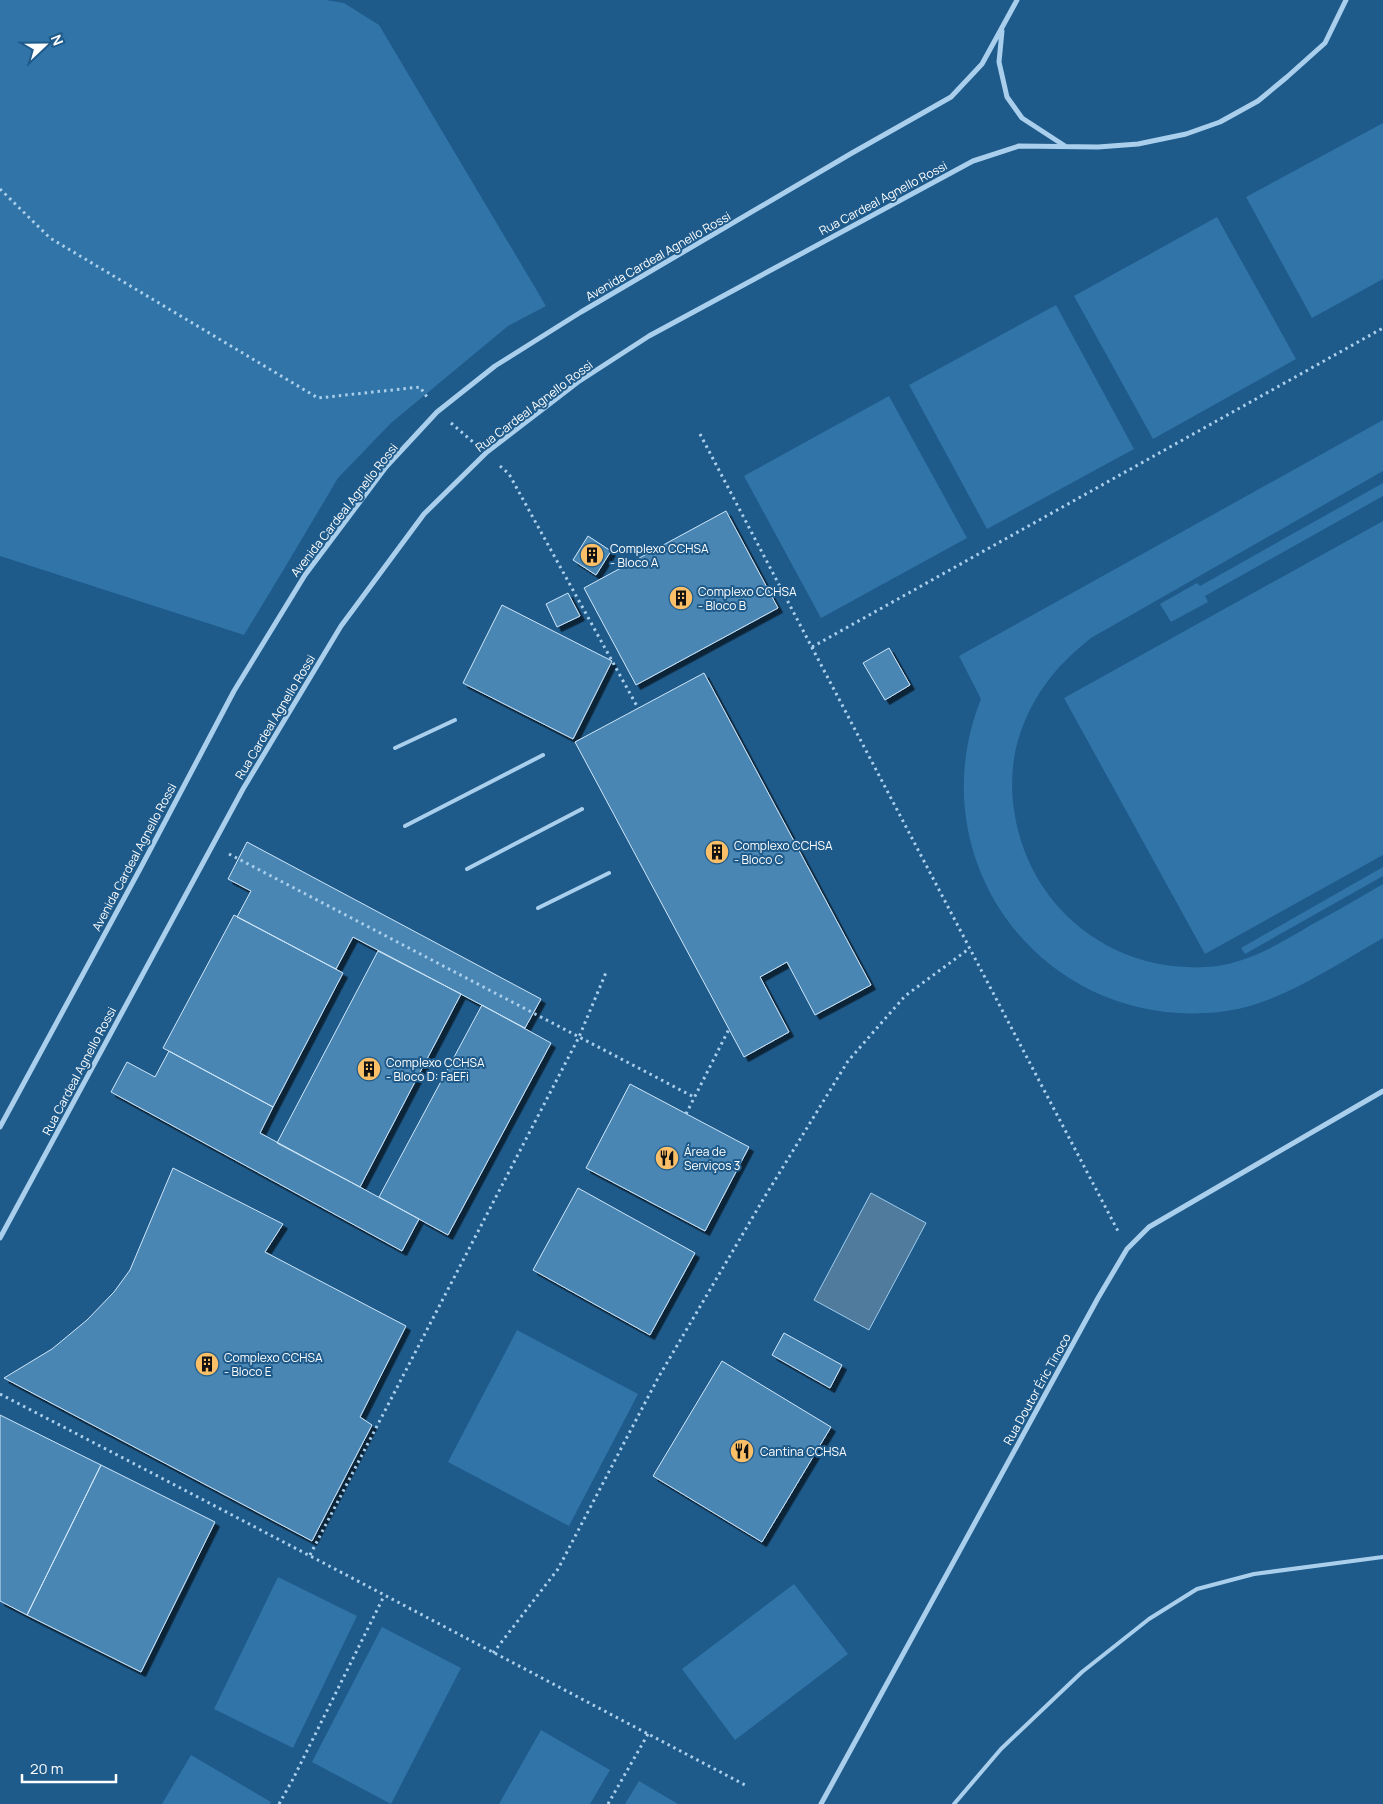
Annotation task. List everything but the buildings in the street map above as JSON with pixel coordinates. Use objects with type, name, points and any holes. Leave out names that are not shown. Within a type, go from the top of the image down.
[{"type":"street","name":"Avenida Cardeal Agnello Rossi","points":[[0,1127],[140,869],[234,690],[304,575],[386,467],[437,412],[495,366],[573,317],[852,153],[952,97],[982,64],[1017,0]]},
{"type":"street","name":"Rua Cardeal Agnello Rossi","points":[[0,1238],[243,789],[341,626],[424,514],[486,452],[578,382],[649,336],[973,161],[1019,146],[1098,147],[1138,144],[1186,134],[1220,122],[1258,101],[1287,78],[1325,43],[1346,0]]},
{"type":"street","points":[[1003,28],[999,62],[1007,97],[1022,118],[1065,146]]},
{"type":"street","name":"Rua Doutor Éric Tinoco","points":[[821,1804],[1098,1298],[1127,1249],[1149,1227],[1383,1090]]},
{"type":"lane","points":[[395,748],[455,720]]},
{"type":"lane","points":[[405,826],[543,755]]},
{"type":"lane","points":[[467,869],[582,809]]},
{"type":"lane","points":[[538,908],[609,872]]},
{"type":"lane","points":[[954,1804],[1001,1749],[1082,1672],[1148,1619],[1198,1589],[1254,1574],[1383,1557]]},
{"type":"path","points":[[0,189],[50,238],[318,398],[420,387],[437,412],[486,452],[509,474],[638,708]]},
{"type":"path","points":[[812,647],[1383,328]]},
{"type":"path","points":[[700,434],[1127,1249]]},
{"type":"path","points":[[212,845],[694,1097]]},
{"type":"path","points":[[493,1653],[558,1569],[658,1378],[764,1198],[848,1061],[905,996],[970,948]]},
{"type":"path","points":[[310,1554],[579,1038],[607,970]]},
{"type":"path","points":[[686,1114],[729,1029]]},
{"type":"path","points":[[0,1394],[310,1554],[384,1596],[744,1785]]},
{"type":"path","points":[[279,1804],[384,1596]]},
{"type":"path","points":[[608,1804],[648,1734]]},
{"type":"shaded area","points":[[0,0],[326,0],[344,3],[379,25],[546,306],[508,326],[391,423],[338,478],[244,635],[0,556]]},
{"type":"shaded area","points":[[1383,123],[1383,279],[1312,318],[1246,197]]},
{"type":"shaded area","points":[[1217,217],[1296,359],[1153,439],[1074,296]]},
{"type":"shaded area","points":[[1056,305],[1134,449],[987,529],[909,385]]},
{"type":"shaded area","points":[[889,396],[967,538],[821,618],[744,476]]},
{"type":"shaded area","points":[[1383,420],[1383,471],[1091,638],[1077,649],[1044,687],[1027,715],[1016,748],[1012,782],[1015,816],[1024,849],[1038,880],[1058,906],[1081,929],[1109,946],[1139,959],[1172,966],[1207,967],[1249,958],[1274,946],[1383,884],[1383,938],[1325,972],[1284,993],[1241,1008],[1219,1012],[1156,1011],[1099,994],[1050,964],[1010,924],[982,875],[966,819],[965,760],[981,699],[959,656]]},
{"type":"shaded area","points":[[1383,483],[1383,496],[1205,596],[1208,602],[1171,622],[1160,604],[1197,583],[1200,586]]},
{"type":"shaded area","points":[[1383,521],[1383,855],[1205,954],[1064,698]]},
{"type":"shaded area","points":[[1383,867],[1383,876],[1245,954],[1241,948]]},
{"type":"shaded area","points":[[871,1193],[926,1223],[869,1330],[814,1300]]},
{"type":"shaded area","points":[[517,1330],[638,1394],[569,1526],[448,1462]]},
{"type":"shaded area","points":[[278,1577],[357,1616],[293,1748],[214,1709]]},
{"type":"shaded area","points":[[794,1584],[848,1654],[735,1740],[682,1669]]},
{"type":"shaded area","points":[[382,1627],[461,1668],[391,1804],[312,1762]]},
{"type":"shaded area","points":[[541,1730],[610,1770],[590,1804],[499,1804]]},
{"type":"shaded area","points":[[191,1755],[271,1802],[270,1804],[162,1804]]},
{"type":"shaded area","points":[[639,1781],[678,1804],[625,1804]]},
{"type":"place","name":"Complexo CCHSA - Bloco A","points":[[592,555]]},
{"type":"place","name":"Complexo CCHSA - Bloco B","points":[[681,598]]},
{"type":"place","name":"Complexo CCHSA - Bloco C","points":[[717,852]]},
{"type":"place","name":"Complexo CCHSA - Bloco D: FaEFi","points":[[369,1069]]},
{"type":"place","name":"Área de Serviços 3","points":[[667,1158]]},
{"type":"place","name":"Complexo CCHSA - Bloco E","points":[[207,1364]]},
{"type":"place","name":"Cantina CCHSA","points":[[742,1451]]}]
